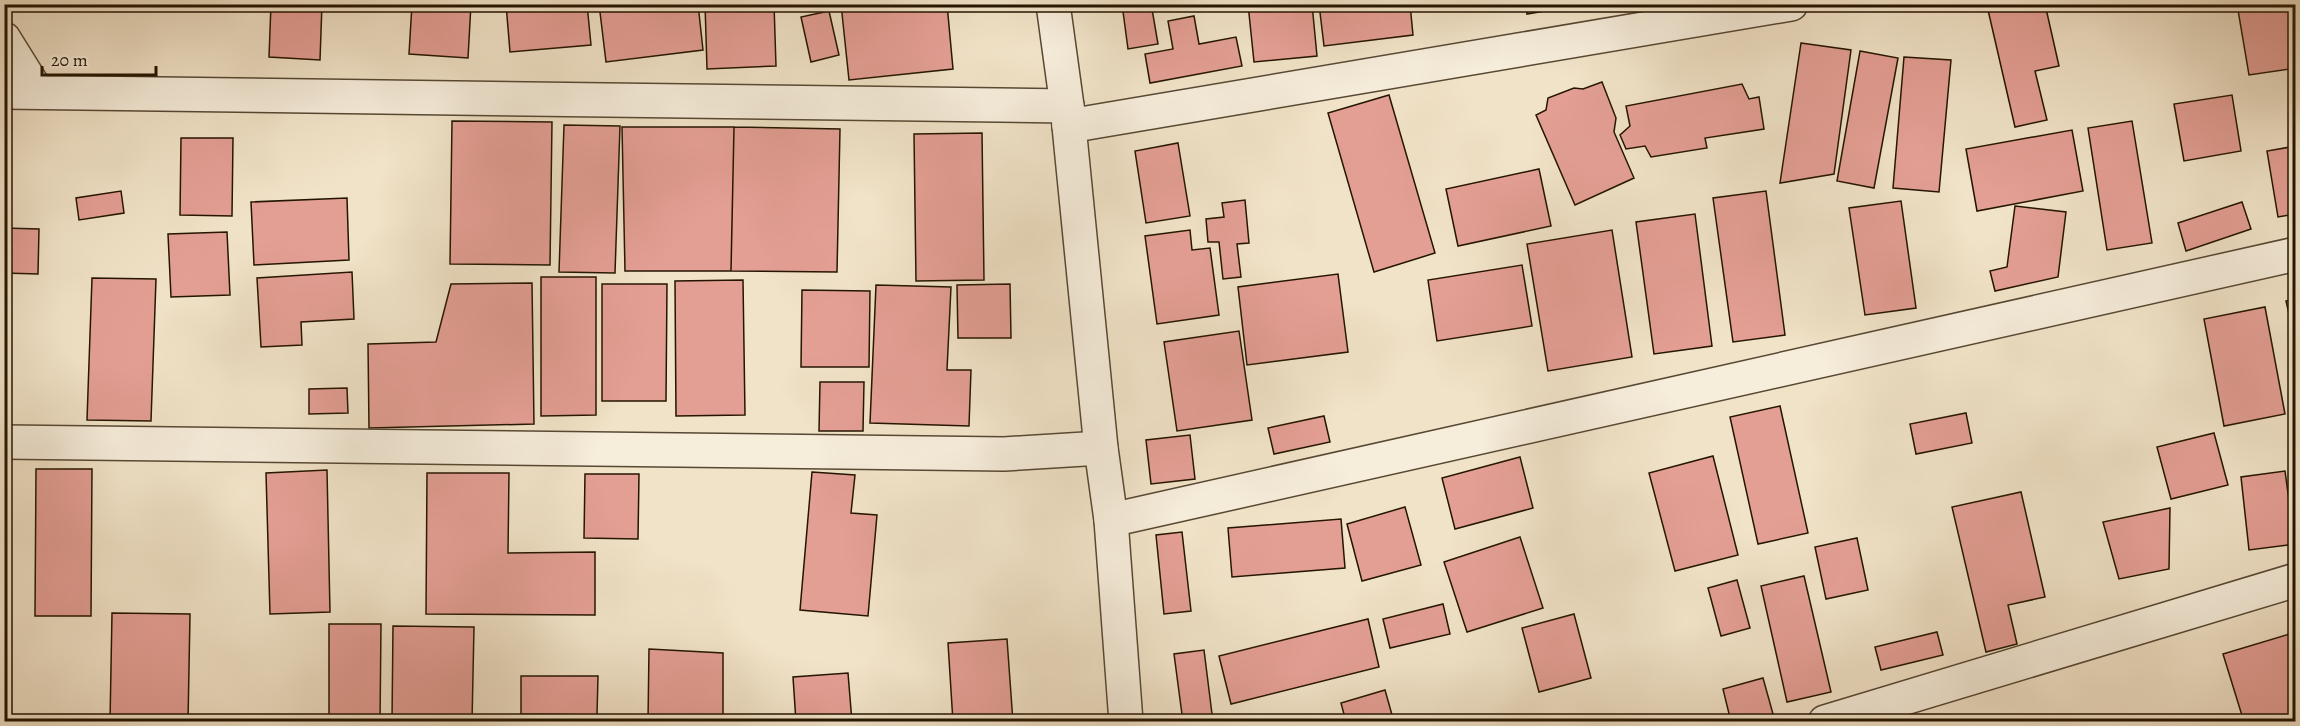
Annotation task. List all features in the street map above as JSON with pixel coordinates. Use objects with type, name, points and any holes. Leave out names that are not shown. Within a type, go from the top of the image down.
[{"type":"street","points":[[1053,4],[1068,116],[1101,448],[1111,520],[1126,722]]},
{"type":"street","points":[[4,92],[1068,116],[1791,4]]},
{"type":"street","points":[[4,39],[37,92]]},
{"type":"street","points":[[1111,520],[2295,254]]},
{"type":"street","points":[[4,442],[1004,454],[1101,448]]},
{"type":"street","points":[[1825,722],[2295,580]]},
{"type":"building","points":[[271,4],[322,4],[320,60],[269,57]]},
{"type":"building","points":[[412,4],[471,4],[468,58],[409,54]]},
{"type":"building","points":[[506,4],[587,4],[591,45],[510,52]]},
{"type":"building","points":[[599,4],[698,4],[703,50],[606,62]]},
{"type":"building","points":[[705,4],[774,4],[776,66],[707,69]]},
{"type":"building","points":[[841,4],[947,4],[953,69],[849,80]]},
{"type":"building","points":[[1122,4],[1162,4],[1162,7],[1152,9],[1158,44],[1128,49]]},
{"type":"building","points":[[1248,4],[1312,4],[1317,56],[1254,62]]},
{"type":"building","points":[[1319,4],[1410,4],[1413,35],[1324,46]]},
{"type":"building","points":[[1526,4],[1585,4],[1527,14]]},
{"type":"building","points":[[2012,4],[2045,4],[2059,66],[2035,71],[2047,120],[2015,127],[1988,10]]},
{"type":"building","points":[[2237,4],[2296,4],[2296,68],[2249,75]]},
{"type":"building","points":[[829,11],[839,55],[811,62],[801,17]]},
{"type":"building","points":[[1194,16],[1199,44],[1236,37],[1242,66],[1150,83],[1145,54],[1173,49],[1168,21]]},
{"type":"building","points":[[1801,43],[1851,50],[1834,174],[1780,183]]},
{"type":"building","points":[[1860,51],[1898,58],[1874,188],[1837,181]]},
{"type":"building","points":[[1904,57],[1951,60],[1939,192],[1893,188]]},
{"type":"building","points":[[1602,82],[1616,118],[1614,132],[1634,178],[1575,205],[1536,115],[1546,110],[1548,98],[1574,88],[1583,89]]},
{"type":"building","points":[[1742,84],[1749,99],[1759,97],[1764,129],[1705,138],[1707,148],[1651,157],[1645,146],[1626,149],[1620,135],[1630,126],[1626,106]]},
{"type":"building","points":[[1389,95],[1435,253],[1374,272],[1328,113]]},
{"type":"building","points":[[2232,95],[2241,151],[2184,161],[2174,104]]},
{"type":"building","points":[[452,121],[552,122],[550,265],[450,264]]},
{"type":"building","points":[[2132,121],[2152,243],[2107,250],[2088,128]]},
{"type":"building","points":[[564,125],[620,126],[615,273],[559,272]]},
{"type":"building","points":[[622,127],[734,127],[731,271],[625,271]]},
{"type":"building","points":[[734,127],[840,129],[837,272],[731,271]]},
{"type":"building","points":[[2072,130],[2083,191],[1977,211],[1966,149]]},
{"type":"building","points":[[982,133],[984,280],[916,281],[914,134]]},
{"type":"building","points":[[181,138],[233,138],[232,216],[180,215]]},
{"type":"building","points":[[1178,143],[1190,216],[1146,223],[1135,151]]},
{"type":"building","points":[[2296,146],[2296,214],[2278,217],[2267,151]]},
{"type":"building","points":[[1539,169],[1551,226],[1458,246],[1446,189]]},
{"type":"building","points":[[121,191],[124,213],[79,220],[76,198]]},
{"type":"building","points":[[1766,191],[1785,335],[1733,342],[1713,198]]},
{"type":"building","points":[[347,198],[349,260],[254,265],[251,202]]},
{"type":"building","points":[[1245,200],[1249,243],[1237,244],[1241,277],[1223,279],[1219,242],[1208,242],[1206,219],[1224,217],[1222,203]]},
{"type":"building","points":[[1901,201],[1916,308],[1865,315],[1849,208]]},
{"type":"building","points":[[2242,202],[2251,229],[2186,251],[2178,223]]},
{"type":"building","points":[[2015,206],[2066,212],[2058,277],[1995,291],[1990,271],[2007,267]]},
{"type":"building","points":[[1695,214],[1712,346],[1654,354],[1636,222]]},
{"type":"building","points":[[4,228],[39,229],[38,274],[4,273]]},
{"type":"building","points":[[1190,230],[1192,250],[1210,248],[1219,315],[1157,324],[1145,236]]},
{"type":"building","points":[[1612,230],[1632,357],[1548,371],[1527,244]]},
{"type":"building","points":[[227,232],[230,295],[171,297],[168,234]]},
{"type":"building","points":[[1522,265],[1532,326],[1437,341],[1428,280]]},
{"type":"building","points":[[352,272],[354,319],[301,322],[302,345],[261,347],[257,278]]},
{"type":"building","points":[[1338,274],[1348,352],[1247,365],[1238,287]]},
{"type":"building","points":[[541,277],[596,277],[596,415],[541,416]]},
{"type":"building","points":[[92,278],[156,279],[151,421],[87,420]]},
{"type":"building","points":[[743,280],[745,415],[676,416],[675,281]]},
{"type":"building","points":[[532,283],[534,424],[369,428],[368,344],[436,342],[451,284]]},
{"type":"building","points":[[602,284],[667,284],[666,401],[602,401]]},
{"type":"building","points":[[1010,284],[1011,338],[958,338],[957,285]]},
{"type":"building","points":[[876,285],[951,287],[947,370],[971,370],[969,426],[870,423]]},
{"type":"building","points":[[802,290],[870,291],[869,367],[801,367]]},
{"type":"building","points":[[2296,299],[2296,343],[2286,301]]},
{"type":"building","points":[[2265,307],[2285,414],[2224,426],[2204,319]]},
{"type":"building","points":[[1239,331],[1252,420],[1177,431],[1164,342]]},
{"type":"building","points":[[10,342],[5,403],[4,403],[4,343]]},
{"type":"building","points":[[820,382],[864,382],[863,431],[819,431]]},
{"type":"building","points":[[347,388],[348,413],[309,414],[309,389]]},
{"type":"building","points":[[1780,406],[1808,533],[1758,544],[1730,417]]},
{"type":"building","points":[[1966,413],[1972,443],[1916,454],[1910,424]]},
{"type":"building","points":[[1324,416],[1330,442],[1274,454],[1268,428]]},
{"type":"building","points":[[2214,433],[2228,485],[2171,499],[2157,447]]},
{"type":"building","points":[[1190,435],[1195,479],[1151,484],[1146,440]]},
{"type":"building","points":[[1713,456],[1738,555],[1675,571],[1649,473]]},
{"type":"building","points":[[1520,457],[1533,508],[1455,529],[1442,478]]},
{"type":"building","points":[[36,469],[92,469],[91,616],[35,616]]},
{"type":"building","points":[[327,470],[330,612],[270,614],[266,473]]},
{"type":"building","points":[[2285,471],[2295,544],[2249,550],[2241,477]]},
{"type":"building","points":[[812,472],[855,475],[851,513],[877,515],[868,616],[800,610]]},
{"type":"building","points":[[427,473],[509,473],[508,553],[595,552],[595,615],[426,614]]},
{"type":"building","points":[[585,474],[639,474],[638,539],[584,538]]},
{"type":"building","points":[[2021,492],[2045,597],[2008,605],[2017,644],[1986,652],[1952,507]]},
{"type":"building","points":[[1405,507],[1421,565],[1362,581],[1347,524]]},
{"type":"building","points":[[2170,508],[2169,569],[2119,579],[2103,522]]},
{"type":"building","points":[[1341,519],[1345,568],[1232,577],[1228,528]]},
{"type":"building","points":[[1182,532],[1191,611],[1164,614],[1156,535]]},
{"type":"building","points":[[1520,537],[1543,608],[1467,632],[1444,562]]},
{"type":"building","points":[[1857,538],[1868,590],[1826,599],[1815,547]]},
{"type":"building","points":[[1804,576],[1831,692],[1787,702],[1761,586]]},
{"type":"building","points":[[1737,580],[1750,628],[1721,636],[1708,588]]},
{"type":"building","points":[[1443,604],[1450,634],[1390,648],[1383,619]]},
{"type":"building","points":[[112,613],[190,614],[188,722],[110,722]]},
{"type":"building","points":[[1574,614],[1591,678],[1539,692],[1522,628]]},
{"type":"building","points":[[1368,619],[1379,667],[1231,704],[1219,656]]},
{"type":"building","points":[[329,624],[381,624],[380,722],[329,722]]},
{"type":"building","points":[[393,626],[474,627],[472,722],[392,722]]},
{"type":"building","points":[[1937,632],[1943,655],[1881,670],[1875,647]]},
{"type":"building","points":[[2296,632],[2296,722],[2244,722],[2223,654]]},
{"type":"building","points":[[1007,639],[1013,722],[953,722],[948,643]]},
{"type":"building","points":[[649,649],[723,653],[723,722],[648,722]]},
{"type":"building","points":[[1204,650],[1213,722],[1183,722],[1174,654]]},
{"type":"building","points":[[848,673],[852,722],[796,722],[793,677]]},
{"type":"building","points":[[521,676],[598,676],[597,715],[521,714]]},
{"type":"building","points":[[1763,678],[1773,714],[1742,722],[1731,722],[1723,689]]},
{"type":"building","points":[[1385,690],[1394,722],[1346,722],[1341,703]]}]
